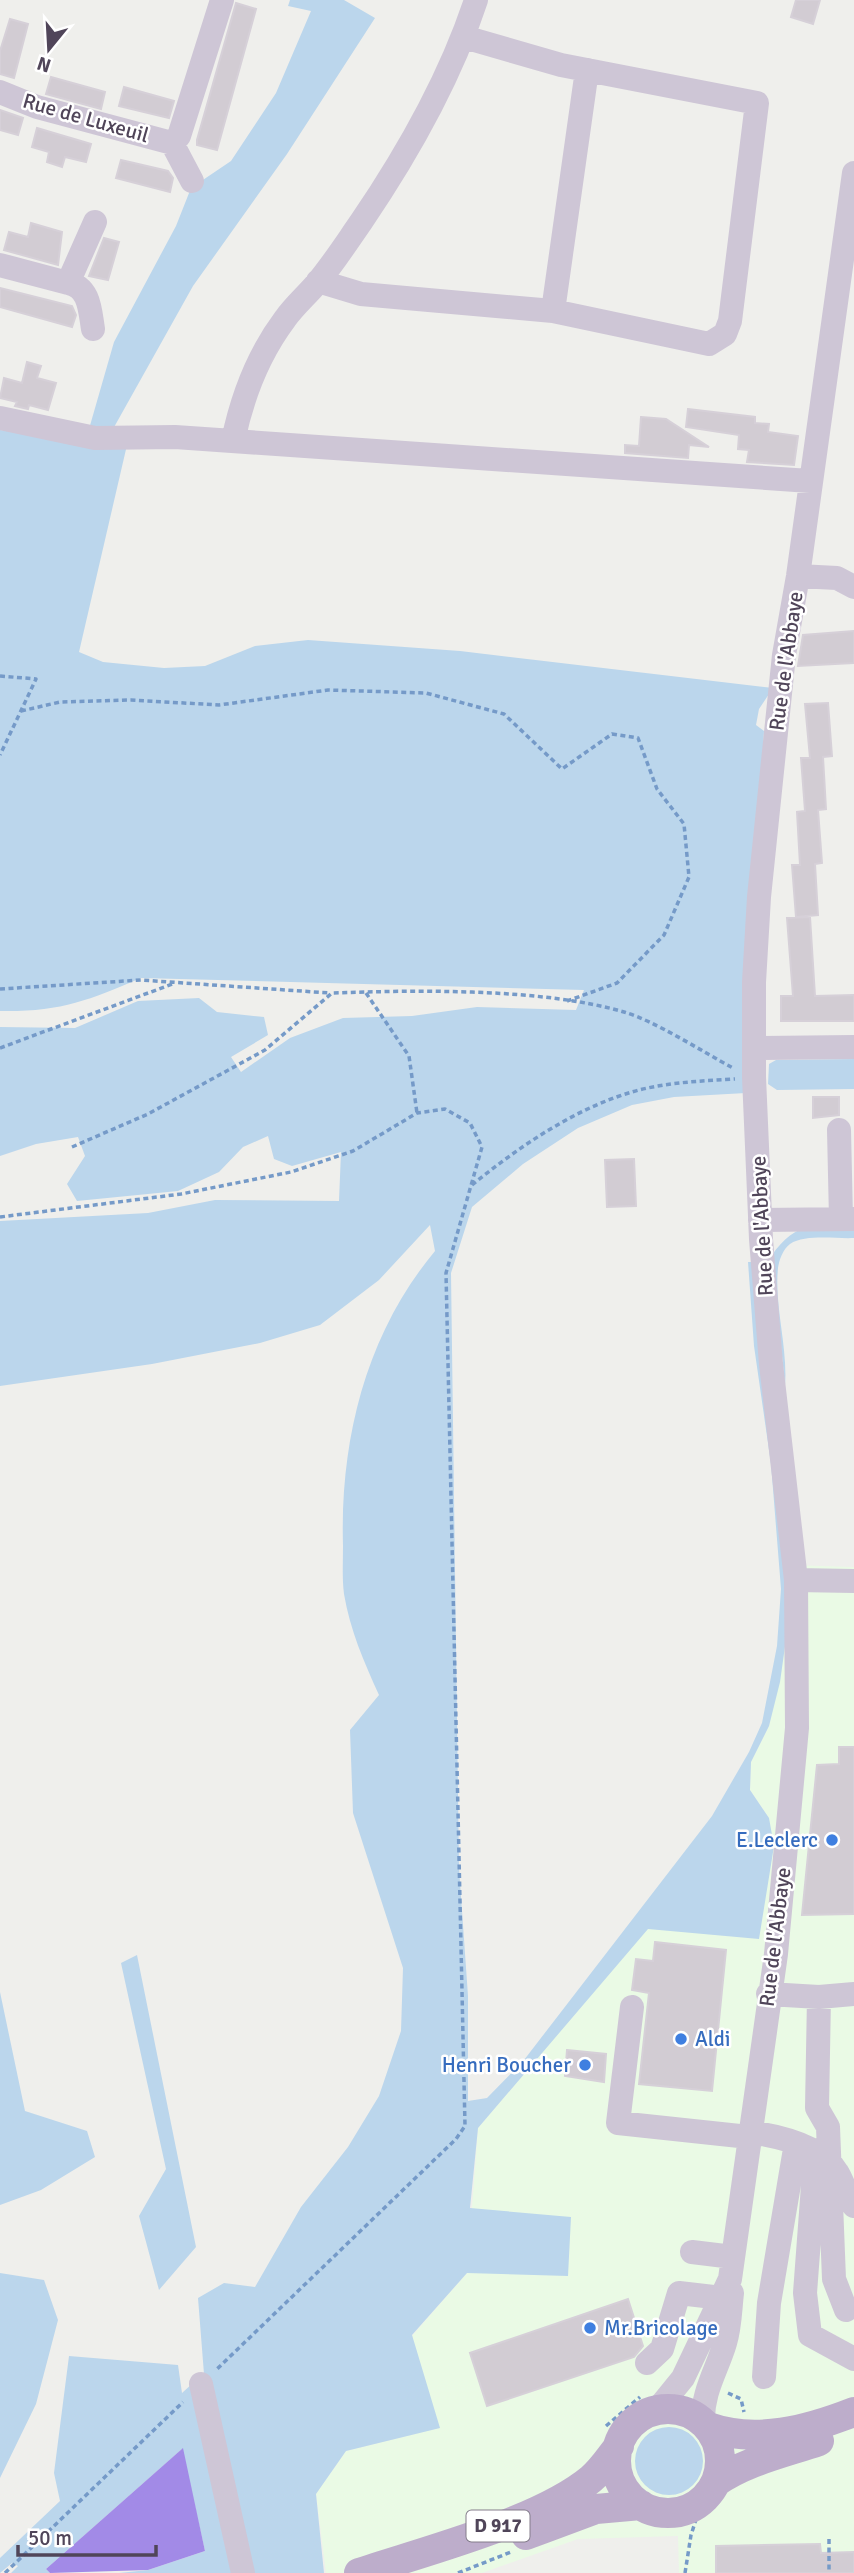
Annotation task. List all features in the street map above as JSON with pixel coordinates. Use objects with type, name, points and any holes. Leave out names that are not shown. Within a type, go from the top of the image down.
[{"type":"main road","points":[[854,2412],[790,2431],[728,2434],[678,2410],[651,2402],[633,2423],[610,2440],[620,2479],[629,2494],[641,2505],[669,2512],[691,2507],[730,2472],[854,2429]]},
{"type":"main road","points":[[706,2424],[720,2454],[709,2491]]},
{"type":"main road","name":"D 917","points":[[359,2573],[488,2530],[552,2503],[593,2478],[610,2440]]},
{"type":"main road","name":"D 917","points":[[417,2573],[588,2512],[621,2505],[641,2505]]},
{"type":"street","points":[[172,143],[179,136],[222,0]]},
{"type":"street","points":[[233,441],[239,410],[268,346],[286,317],[318,281],[401,160],[464,37],[476,0]]},
{"type":"street","points":[[318,281],[360,294],[553,311],[709,344],[725,334],[730,321],[757,103],[587,70],[464,37]]},
{"type":"street","points":[[553,311],[587,70]]},
{"type":"street","name":"Rue de Luxeuil","points":[[0,92],[37,107],[172,143],[192,181]]},
{"type":"street","name":"Rue de l'Abbaye","points":[[651,2402],[683,2378],[728,2278],[776,1954],[797,1728],[796,1580],[771,1364],[760,1220],[744,1078],[755,1048],[759,897],[784,655],[798,576],[854,173]]},
{"type":"street","points":[[68,283],[94,222]]},
{"type":"street","points":[[0,265],[75,284],[88,298],[93,329]]},
{"type":"street","points":[[0,418],[95,438],[174,437],[810,481]]},
{"type":"street","points":[[798,576],[848,578]]},
{"type":"street","points":[[755,1048],[854,1046]]},
{"type":"street","points":[[760,1220],[848,1219],[839,1130]]},
{"type":"street","points":[[796,1580],[854,1580]]},
{"type":"street","points":[[768,1994],[819,1997],[854,1994]]},
{"type":"street","points":[[764,2377],[769,2303],[813,2153],[828,2127],[817,2108],[819,1997]]},
{"type":"street","points":[[632,2007],[618,2123],[777,2136],[813,2153],[836,2170],[854,2206]]},
{"type":"street","points":[[813,2153],[834,2279],[846,2310]]},
{"type":"street","points":[[813,2153],[805,2293],[810,2335],[854,2360]]},
{"type":"street","points":[[692,2252],[728,2278]]},
{"type":"street","points":[[647,2362],[662,2349],[679,2293],[728,2278]]},
{"type":"street","name":"Rue de l'Abbaye","points":[[706,2424],[702,2406],[727,2333],[732,2293],[728,2278]]},
{"type":"street","points":[[201,2384],[243,2573]]},
{"type":"path","points":[[0,676],[36,679],[0,755]]},
{"type":"path","points":[[21,711],[61,702],[131,700],[219,705],[328,690],[426,693],[504,713],[562,769],[612,734],[638,738],[657,789],[684,824],[689,877],[664,935],[617,983],[567,1001]]},
{"type":"path","points":[[0,989],[141,980],[332,993],[512,995],[567,1001],[627,1012],[735,1069],[744,1078]]},
{"type":"path","points":[[0,1048],[148,991],[180,982]]},
{"type":"path","points":[[366,992],[409,1056],[417,1113]]},
{"type":"path","points":[[72,1147],[148,1114],[265,1050],[332,993]]},
{"type":"path","points":[[470,1186],[514,1151],[584,1113],[637,1091],[678,1082],[744,1078]]},
{"type":"path","points":[[0,1217],[181,1194],[291,1172],[353,1151],[417,1113],[445,1109],[470,1123],[482,1147],[446,1273],[465,2126],[456,2139],[5,2573]]},
{"type":"path","points":[[610,2440],[607,2424],[651,2402]]},
{"type":"path","points":[[685,2573],[691,2535],[709,2491]]},
{"type":"path","points":[[829,2539],[829,2573]]},
{"type":"shaded area","points":[[290,0],[344,0],[375,18],[287,154],[193,286],[113,429],[89,429],[114,342],[176,226],[191,188],[231,161],[276,93],[311,11],[288,6]]},
{"type":"shaded area","points":[[0,430],[127,445],[79,652],[103,662],[164,668],[205,666],[255,646],[308,640],[460,651],[773,688],[759,709],[756,725],[764,731],[746,1093],[674,1097],[632,1105],[578,1128],[523,1164],[472,1207],[451,1273],[459,1868],[468,1996],[468,2101],[487,2098],[524,2060],[712,1816],[749,1752],[762,1723],[777,1646],[781,1589],[771,1464],[754,1346],[748,1262],[752,1262],[789,1618],[780,1682],[769,1726],[751,1762],[750,1790],[769,1818],[774,1846],[759,1939],[648,1929],[478,2128],[470,2208],[571,2217],[568,2276],[467,2273],[412,2335],[440,2428],[346,2451],[316,2494],[324,2573],[253,2573],[204,2374],[198,2298],[224,2283],[255,2287],[301,2207],[348,2147],[379,2096],[401,2031],[403,1968],[353,1813],[350,1730],[379,1695],[354,1633],[344,1594],[343,1506],[346,1466],[362,1390],[391,1317],[411,1283],[435,1251],[430,1225],[379,1280],[320,1325],[260,1343],[152,1364],[0,1386],[0,1221],[148,1213],[215,1200],[339,1201],[341,1152],[292,1166],[274,1159],[268,1136],[243,1147],[219,1172],[178,1191],[77,1201],[67,1184],[85,1156],[78,1137],[36,1144],[0,1156],[0,1027],[75,1028],[138,1001],[199,998],[217,1012],[264,1017],[268,1035],[231,1057],[241,1072],[290,1038],[343,1018],[412,1016],[477,1007],[576,1010],[584,990],[141,978],[73,1004],[40,1010],[0,1011]]},
{"type":"shaded area","points":[[854,1059],[854,1089],[777,1090],[768,1084],[769,1064],[776,1060]]},
{"type":"shaded area","points":[[854,1223],[854,1238],[804,1239],[790,1244],[782,1255],[777,1282],[785,1356],[785,1386],[772,1255],[799,1230],[818,1225]]},
{"type":"shaded area","points":[[788,1565],[854,1567],[854,2573],[679,2573],[678,2536],[578,2539],[482,2573],[326,2573],[316,2494],[346,2451],[439,2428],[412,2336],[467,2273],[478,2128],[648,1928],[769,1818],[750,1790],[751,1762],[769,1726]]},
{"type":"shaded area","points":[[137,1955],[196,2247],[159,2290],[139,2216],[166,2169],[121,1963]]},
{"type":"shaded area","points":[[0,1992],[25,2111],[87,2131],[95,2157],[41,2190],[0,2205]]},
{"type":"shaded area","points":[[0,2273],[44,2280],[58,2320],[36,2404],[0,2478]]},
{"type":"shaded area","points":[[69,2356],[178,2365],[182,2393],[193,2383],[235,2573],[119,2573],[148,2570],[205,2551],[182,2449],[46,2569],[50,2573],[11,2573],[18,2566],[12,2563],[0,2573],[0,2558],[60,2501],[54,2473]]},
{"type":"shaded area","points":[[669,2427],[682,2430],[693,2437],[700,2448],[703,2461],[700,2474],[693,2485],[682,2492],[669,2495],[656,2492],[645,2485],[638,2474],[635,2461],[638,2448],[645,2437],[656,2430]]},
{"type":"shaded area","points":[[183,2448],[205,2551],[148,2570],[50,2573],[46,2569]]},
{"type":"building","points":[[796,0],[820,0],[813,24],[791,17]]},
{"type":"building","points":[[236,3],[256,9],[217,150],[197,145],[197,140]]},
{"type":"building","points":[[10,19],[28,24],[14,78],[0,74],[0,51]]},
{"type":"building","points":[[51,77],[105,92],[101,109],[46,94]]},
{"type":"building","points":[[124,87],[174,101],[169,118],[119,106]]},
{"type":"building","points":[[0,110],[23,118],[18,135],[0,130]]},
{"type":"building","points":[[37,128],[91,144],[86,162],[65,157],[62,167],[47,162],[49,152],[32,147]]},
{"type":"building","points":[[121,160],[168,171],[173,178],[170,192],[116,178]]},
{"type":"building","points":[[31,223],[62,232],[58,265],[4,250],[9,232],[28,237]]},
{"type":"building","points":[[104,238],[119,242],[108,280],[89,276]]},
{"type":"building","points":[[0,288],[72,306],[76,315],[72,327],[0,307]]},
{"type":"building","points":[[27,362],[41,366],[37,378],[56,383],[48,410],[29,405],[28,409],[15,406],[17,402],[0,398],[4,378],[22,383]]},
{"type":"building","points":[[688,409],[755,417],[755,423],[769,424],[768,432],[798,436],[794,465],[747,462],[749,450],[738,449],[739,435],[686,427]]},
{"type":"building","points":[[641,417],[666,419],[709,447],[689,445],[688,458],[625,453],[625,445],[639,446]]},
{"type":"building","points":[[854,631],[854,663],[798,666],[803,635]]},
{"type":"building","points":[[828,703],[832,756],[823,757],[826,809],[818,810],[822,863],[815,864],[818,915],[796,917],[792,865],[800,865],[797,812],[805,811],[801,758],[810,758],[805,704]]},
{"type":"building","points":[[810,917],[815,996],[854,995],[854,1021],[781,1021],[781,996],[793,996],[787,918]]},
{"type":"building","points":[[813,1097],[839,1097],[839,1115],[813,1118]]},
{"type":"building","points":[[634,1159],[636,1206],[607,1207],[605,1160]]},
{"type":"building","name":"E.Leclerc","points":[[839,1747],[854,1747],[854,1914],[802,1915],[817,1765],[839,1764]]},
{"type":"building","name":"Aldi","points":[[655,1942],[726,1950],[712,2091],[639,2084],[649,1993],[632,1990],[636,1959],[653,1961]]},
{"type":"building","name":"Henri Boucher","points":[[567,2050],[606,2054],[604,2082],[565,2076]]},
{"type":"building","name":"Mr.Bricolage","points":[[628,2299],[643,2346],[634,2357],[487,2406],[470,2353]]},
{"type":"building","points":[[820,2544],[821,2553],[854,2552],[854,2573],[716,2573],[716,2546]]},
{"type":"place","name":"E.Leclerc","points":[[832,1840]]},
{"type":"place","name":"Aldi","points":[[681,2039]]},
{"type":"place","name":"Henri Boucher","points":[[585,2065]]},
{"type":"place","name":"Mr.Bricolage","points":[[590,2328]]}]
